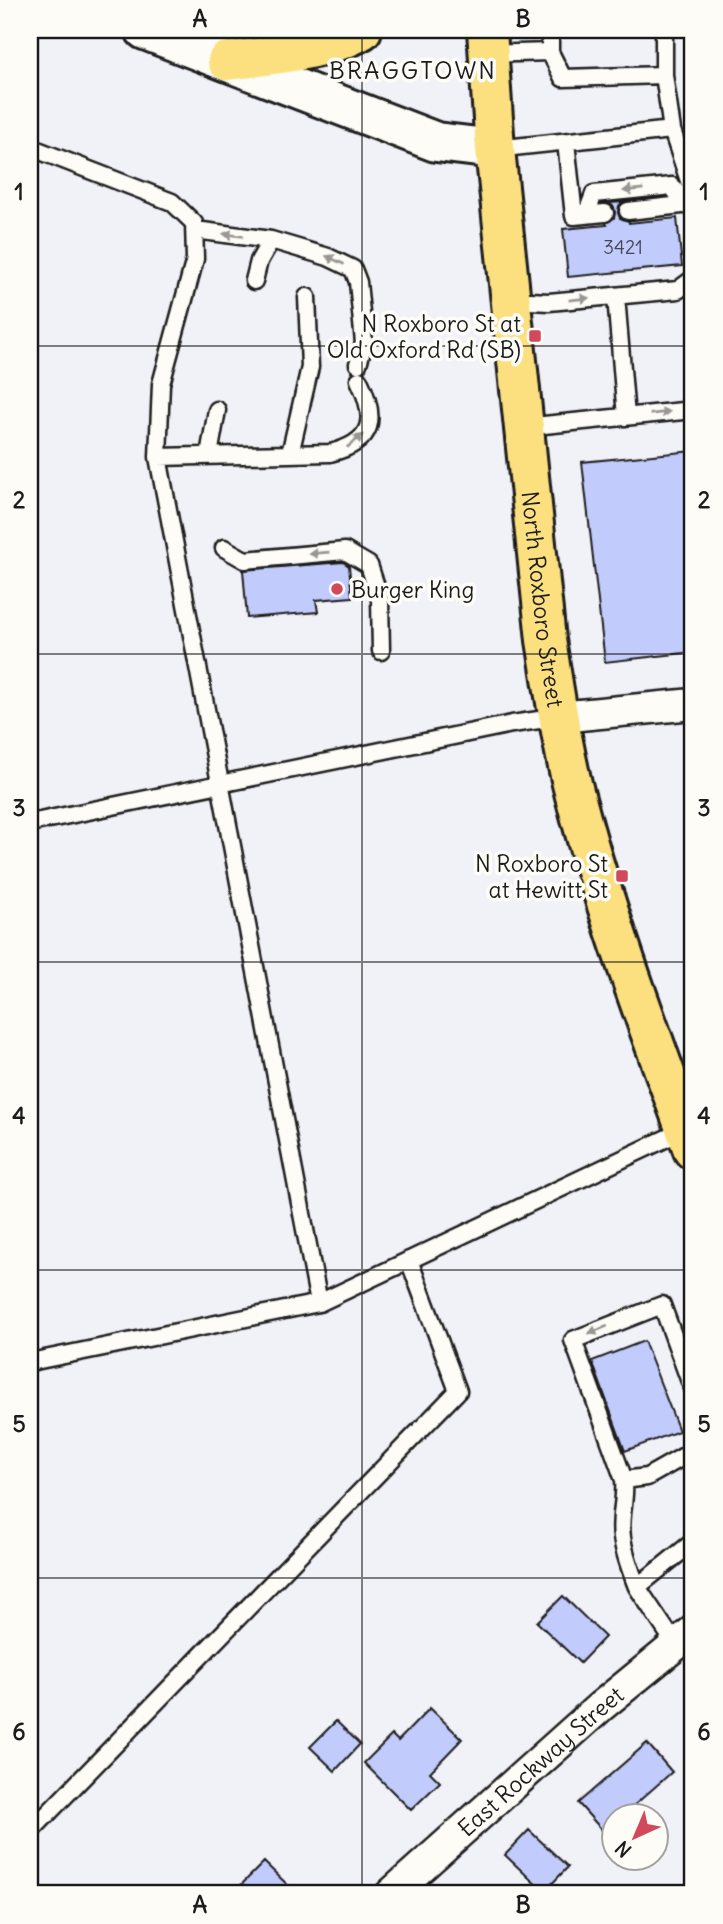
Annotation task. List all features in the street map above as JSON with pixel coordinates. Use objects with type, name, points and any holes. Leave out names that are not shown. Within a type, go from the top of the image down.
[{"type":"main road","points":[[226,61],[328,44],[362,30]]},
{"type":"main road","name":"North Roxboro Street","points":[[487,42],[495,149],[546,640],[559,717],[577,806],[608,909],[645,1021],[689,1139]]},
{"type":"street","points":[[145,30],[436,142],[495,149]]},
{"type":"street","points":[[559,717],[693,704]]},
{"type":"street","name":"East Rockway Street","points":[[391,1894],[600,1707],[685,1638]]},
{"type":"lane","points":[[550,30],[550,52],[563,78],[664,75]]},
{"type":"lane","points":[[664,30],[664,75],[672,130],[690,201]]},
{"type":"lane","points":[[487,42],[550,52]]},
{"type":"lane","points":[[495,149],[672,130]]},
{"type":"lane","points":[[566,142],[574,216],[605,213]]},
{"type":"lane","points":[[30,147],[172,202],[194,223],[195,259],[161,384],[158,457],[319,1303]]},
{"type":"lane","points":[[586,215],[594,194],[672,186],[690,201]]},
{"type":"lane","points":[[628,211],[690,201]]},
{"type":"lane","points":[[158,457],[330,453],[356,444],[365,434],[370,421],[358,282],[354,270],[328,257],[271,240],[195,230]]},
{"type":"lane","points":[[254,281],[259,261],[271,240]]},
{"type":"lane","points":[[510,300],[549,302],[678,290],[693,279]]},
{"type":"lane","points":[[616,296],[626,417]]},
{"type":"lane","points":[[290,454],[310,367],[307,297]]},
{"type":"lane","points":[[209,455],[217,410]]},
{"type":"lane","points":[[524,427],[693,410]]},
{"type":"lane","points":[[223,548],[245,560],[345,551],[369,565],[380,599],[380,651]]},
{"type":"lane","points":[[30,823],[512,724],[559,717]]},
{"type":"lane","points":[[30,1362],[319,1303],[409,1260],[689,1139]]},
{"type":"lane","points":[[30,1832],[458,1391],[409,1260]]},
{"type":"lane","points":[[685,1638],[637,1587],[622,1536],[626,1494],[624,1480],[573,1340],[662,1305],[693,1390]]},
{"type":"lane","points":[[624,1480],[647,1477],[693,1451]]},
{"type":"lane","points":[[637,1587],[693,1542]]},
{"type":"building","points":[[623,202],[618,213],[620,218],[629,223],[677,218],[682,266],[568,277],[563,229],[607,225],[615,213],[614,207],[609,203]]},
{"type":"building","points":[[693,451],[693,652],[605,662],[582,462]]},
{"type":"building","points":[[343,562],[349,566],[352,597],[316,600],[318,612],[247,618],[243,570]]},
{"type":"building","points":[[644,1341],[679,1431],[625,1451],[592,1361]]},
{"type":"building","points":[[563,1596],[605,1637],[580,1663],[537,1622]]},
{"type":"building","points":[[430,1708],[462,1739],[430,1772],[440,1782],[411,1810],[364,1763],[392,1735],[398,1741]]},
{"type":"building","points":[[336,1721],[360,1744],[335,1771],[310,1747]]},
{"type":"building","points":[[647,1743],[672,1772],[639,1801],[600,1801],[600,1828],[578,1803]]},
{"type":"building","points":[[529,1830],[568,1867],[544,1892],[505,1855]]},
{"type":"building","points":[[264,1862],[297,1894],[232,1894]]},
{"type":"place","name":"N Roxboro St at Old Oxford Rd (SB)","points":[[535,336]]},
{"type":"place","name":"Burger King","points":[[337,589]]},
{"type":"place","name":"N Roxboro St at Hewitt St","points":[[622,876]]},
{"type":"district","name":"BRAGGTOWN","points":[[413,70]]}]
